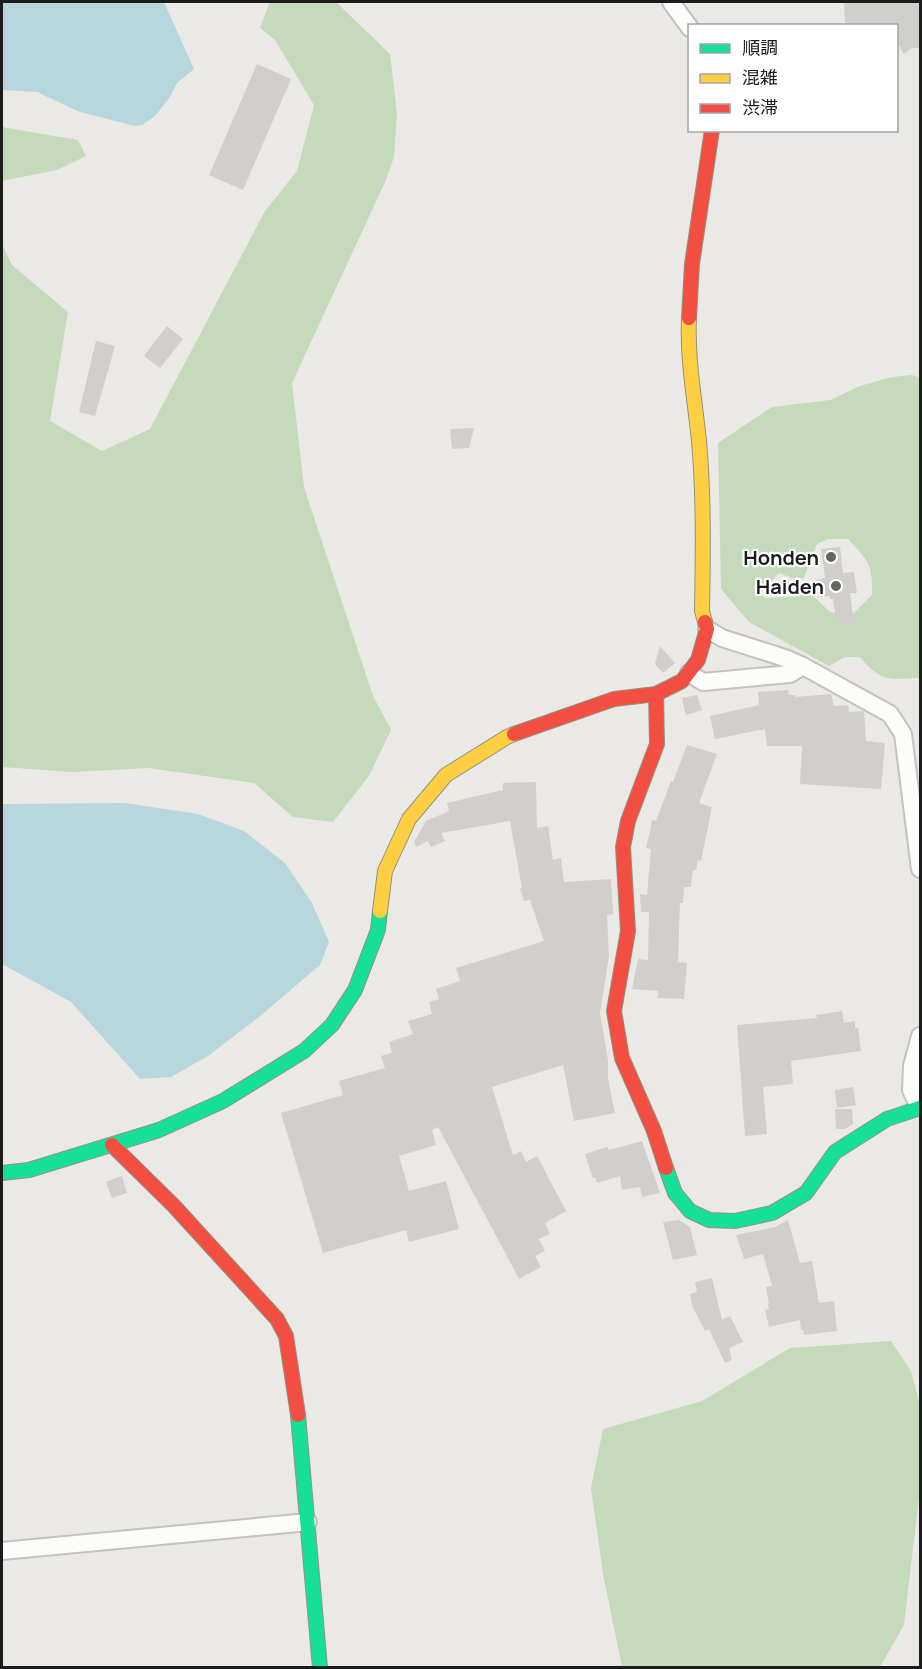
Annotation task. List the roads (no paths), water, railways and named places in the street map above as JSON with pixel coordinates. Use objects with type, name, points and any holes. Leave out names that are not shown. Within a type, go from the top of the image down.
[{"type":"street","points":[[671,2],[688,25]]},
{"type":"street","points":[[2,1173],[29,1170],[159,1130],[223,1101],[304,1051],[332,1025],[355,990],[378,930],[385,871],[409,819],[446,774],[507,736],[614,699],[656,694],[682,681],[698,660],[706,628],[702,611],[704,537],[699,443],[688,350],[692,264],[712,132]]},
{"type":"street","points":[[706,628],[722,638],[803,666],[890,714],[903,734],[921,869]]},
{"type":"street","points":[[688,673],[703,682],[790,674],[803,666]]},
{"type":"street","points":[[656,694],[657,744],[628,821],[622,848],[628,931],[614,1011],[622,1058],[654,1131],[675,1193],[690,1211],[709,1220],[735,1221],[772,1213],[806,1193],[835,1152],[887,1119],[920,1108],[911,1090],[912,1066],[921,1036]]},
{"type":"street","points":[[112,1145],[182,1214],[276,1319],[286,1336],[297,1401],[320,1668]]},
{"type":"street","points":[[2,1551],[308,1522]]},
{"type":"water","points":[[2,2],[164,2],[194,69],[177,83],[170,97],[155,116],[142,125],[134,126],[77,111],[37,92],[2,90]]},
{"type":"water","points":[[125,803],[198,814],[244,831],[285,863],[312,903],[329,942],[320,965],[259,1017],[208,1056],[171,1077],[140,1079],[71,1002],[2,964],[2,804]]},
{"type":"place","name":"Honden","points":[[831,557]]},
{"type":"place","name":"Haiden","points":[[836,586]]}]
